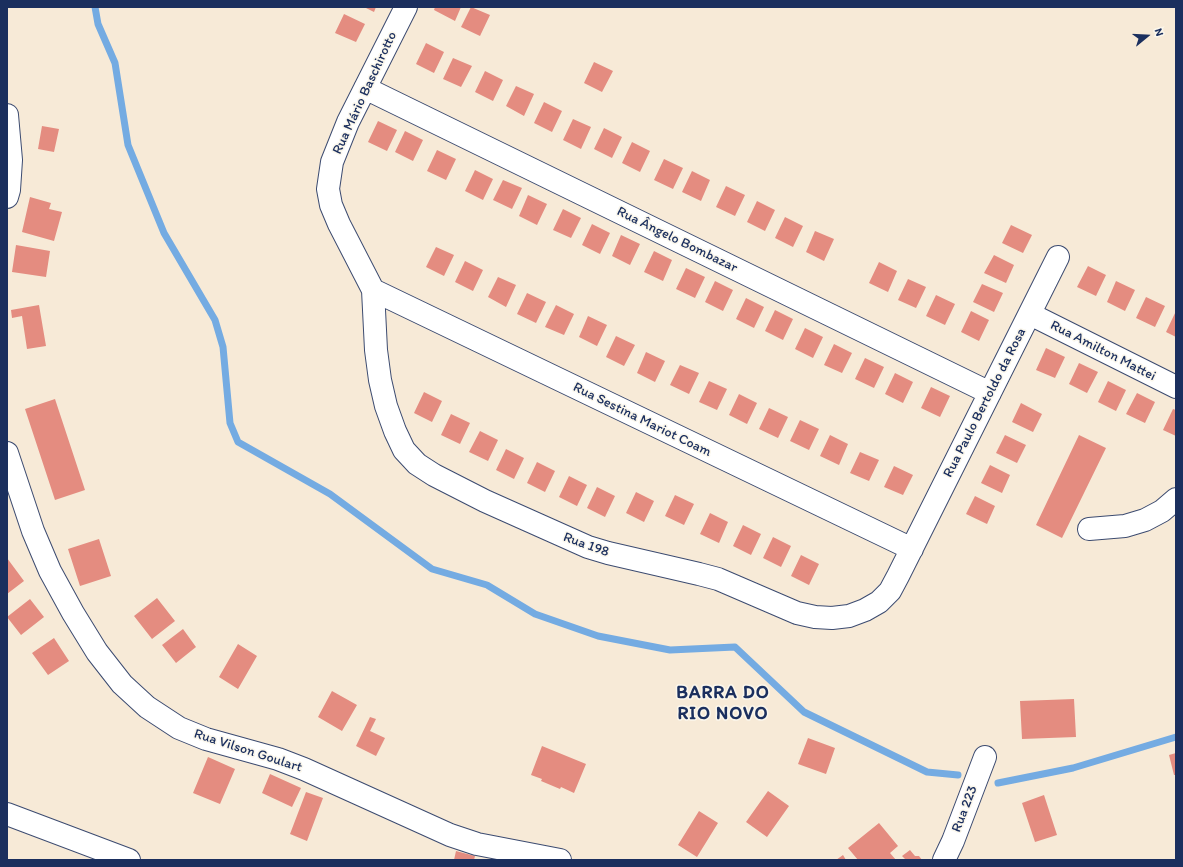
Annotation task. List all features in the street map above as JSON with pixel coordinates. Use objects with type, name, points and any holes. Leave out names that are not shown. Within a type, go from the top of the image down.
[{"type":"street","name":"Rua Mário Baschirotto","points":[[373,290],[339,224],[331,205],[328,189],[332,162],[348,122],[406,7]]},
{"type":"street","name":"Rua Ângelo Bombazar","points":[[365,88],[990,393]]},
{"type":"street","points":[[7,115],[11,160],[9,190],[7,197]]},
{"type":"street","name":"Rua Paulo Bertoldo da Rosa","points":[[912,549],[1058,257]]},
{"type":"street","name":"Rua 198","points":[[373,290],[376,350],[380,380],[386,406],[404,450],[417,464],[434,476],[485,502],[588,547],[718,579],[798,613],[815,617],[832,618],[849,616],[865,610],[879,602],[890,591],[912,549]]},
{"type":"street","name":"Rua Sestina Mariot Coam","points":[[373,290],[912,549]]},
{"type":"street","name":"Rua Amilton Mattei","points":[[1030,314],[1176,388]]},
{"type":"street","name":"Rua Vilson Goulart","points":[[7,453],[33,531],[50,571],[73,613],[97,652],[122,684],[147,707],[179,728],[206,739],[278,759],[304,769],[450,835],[476,844],[560,860]]},
{"type":"street","points":[[1089,529],[1125,526],[1145,520],[1162,511],[1176,499]]},
{"type":"street","name":"Rua 223","points":[[944,860],[953,841],[985,757]]},
{"type":"street","points":[[7,814],[129,860]]},
{"type":"building","points":[[364,7],[376,7],[374,12]]},
{"type":"building","points":[[435,7],[461,7],[455,21],[434,10]]},
{"type":"building","points":[[471,7],[490,15],[480,36],[461,27]]},
{"type":"building","points":[[344,14],[365,24],[356,42],[335,33]]},
{"type":"building","points":[[426,43],[444,52],[434,73],[416,64]]},
{"type":"building","points":[[453,58],[472,66],[461,87],[443,79]]},
{"type":"building","points":[[594,62],[613,71],[602,92],[584,83]]},
{"type":"building","points":[[485,71],[503,80],[493,101],[475,92]]},
{"type":"building","points":[[516,86],[534,94],[524,116],[506,106]]},
{"type":"building","points":[[544,102],[562,111],[552,132],[534,123]]},
{"type":"building","points":[[573,119],[591,127],[581,149],[563,140]]},
{"type":"building","points":[[378,121],[397,130],[387,151],[368,142]]},
{"type":"building","points":[[42,126],[59,129],[54,152],[38,149]]},
{"type":"building","points":[[604,128],[622,137],[612,158],[594,149]]},
{"type":"building","points":[[405,131],[423,140],[413,161],[395,152]]},
{"type":"building","points":[[632,142],[650,151],[640,172],[622,163]]},
{"type":"building","points":[[437,150],[456,159],[446,180],[427,171]]},
{"type":"building","points":[[664,159],[683,168],[673,189],[654,180]]},
{"type":"building","points":[[475,170],[493,179],[483,200],[465,191]]},
{"type":"building","points":[[692,171],[710,180],[701,201],[682,192]]},
{"type":"building","points":[[503,180],[522,188],[512,209],[493,200]]},
{"type":"building","points":[[726,186],[745,195],[735,216],[716,207]]},
{"type":"building","points":[[528,195],[547,204],[537,225],[519,216]]},
{"type":"building","points":[[30,197],[51,203],[49,209],[62,212],[54,241],[22,232]]},
{"type":"building","points":[[757,201],[775,210],[765,231],[747,222]]},
{"type":"building","points":[[563,209],[581,218],[571,238],[553,230]]},
{"type":"building","points":[[785,217],[803,226],[793,247],[775,238]]},
{"type":"building","points":[[592,224],[610,233],[600,254],[582,245]]},
{"type":"building","points":[[1011,225],[1032,235],[1023,253],[1002,243]]},
{"type":"building","points":[[815,231],[834,239],[824,261],[806,252]]},
{"type":"building","points":[[621,235],[640,244],[630,265],[612,256]]},
{"type":"building","points":[[16,245],[50,251],[46,277],[12,272]]},
{"type":"building","points":[[436,247],[454,255],[444,276],[426,267]]},
{"type":"building","points":[[654,251],[672,260],[663,281],[644,272]]},
{"type":"building","points":[[994,255],[1014,265],[1006,283],[984,273]]},
{"type":"building","points":[[465,261],[483,270],[473,291],[455,282]]},
{"type":"building","points":[[879,262],[897,271],[888,292],[869,283]]},
{"type":"building","points":[[1088,266],[1106,275],[1096,296],[1077,287]]},
{"type":"building","points":[[686,268],[705,277],[695,298],[676,289]]},
{"type":"building","points":[[498,277],[516,285],[506,307],[488,297]]},
{"type":"building","points":[[908,279],[926,287],[916,308],[898,300]]},
{"type":"building","points":[[715,281],[733,290],[723,311],[705,302]]},
{"type":"building","points":[[1116,281],[1135,290],[1125,311],[1107,302]]},
{"type":"building","points":[[982,284],[1003,293],[994,312],[973,302]]},
{"type":"building","points":[[527,293],[546,302],[536,323],[517,314]]},
{"type":"building","points":[[936,295],[955,304],[945,325],[926,316]]},
{"type":"building","points":[[1146,297],[1165,306],[1155,327],[1136,318]]},
{"type":"building","points":[[746,298],[764,307],[754,328],[736,319]]},
{"type":"building","points":[[39,305],[46,346],[27,349],[22,316],[12,318],[11,310]]},
{"type":"building","points":[[556,305],[574,314],[564,335],[545,327]]},
{"type":"building","points":[[775,310],[793,319],[783,340],[765,331]]},
{"type":"building","points":[[971,311],[989,320],[979,341],[961,332]]},
{"type":"building","points":[[1176,311],[1176,337],[1166,332]]},
{"type":"building","points":[[588,316],[607,325],[597,346],[579,337]]},
{"type":"building","points":[[805,328],[823,337],[813,358],[795,349]]},
{"type":"building","points":[[616,336],[635,345],[624,366],[606,357]]},
{"type":"building","points":[[834,344],[852,353],[842,373],[824,365]]},
{"type":"building","points":[[1046,348],[1065,357],[1055,378],[1036,370]]},
{"type":"building","points":[[646,352],[665,361],[655,382],[637,373]]},
{"type":"building","points":[[865,358],[884,367],[874,388],[855,379]]},
{"type":"building","points":[[1079,363],[1098,372],[1087,393],[1069,384]]},
{"type":"building","points":[[680,365],[699,373],[689,394],[670,385]]},
{"type":"building","points":[[895,373],[913,382],[903,403],[885,394]]},
{"type":"building","points":[[709,381],[727,389],[717,410],[699,402]]},
{"type":"building","points":[[1108,381],[1126,390],[1116,411],[1098,402]]},
{"type":"building","points":[[931,387],[950,396],[940,417],[921,408]]},
{"type":"building","points":[[424,392],[442,401],[432,422],[414,413]]},
{"type":"building","points":[[1137,393],[1155,402],[1145,423],[1126,414]]},
{"type":"building","points":[[739,394],[757,403],[747,424],[729,415]]},
{"type":"building","points":[[55,399],[85,490],[55,500],[25,409]]},
{"type":"building","points":[[1021,403],[1042,414],[1033,432],[1012,422]]},
{"type":"building","points":[[769,408],[788,417],[778,438],[759,429]]},
{"type":"building","points":[[1173,409],[1176,410],[1176,436],[1163,430]]},
{"type":"building","points":[[451,414],[470,423],[460,444],[441,435]]},
{"type":"building","points":[[800,420],[819,429],[809,450],[790,441]]},
{"type":"building","points":[[480,431],[498,440],[488,461],[469,452]]},
{"type":"building","points":[[830,435],[848,444],[839,465],[820,456]]},
{"type":"building","points":[[1005,435],[1026,445],[1017,463],[996,453]]},
{"type":"building","points":[[1079,435],[1106,448],[1062,538],[1036,525]]},
{"type":"building","points":[[506,449],[524,458],[514,479],[496,470]]},
{"type":"building","points":[[860,452],[879,460],[869,481],[850,473]]},
{"type":"building","points":[[537,462],[555,471],[545,492],[527,483]]},
{"type":"building","points":[[990,465],[1010,475],[1002,493],[981,483]]},
{"type":"building","points":[[894,466],[913,475],[903,495],[884,487]]},
{"type":"building","points":[[569,476],[587,485],[577,506],[559,497]]},
{"type":"building","points":[[597,487],[615,496],[605,517],[587,508]]},
{"type":"building","points":[[636,492],[654,501],[644,522],[626,513]]},
{"type":"building","points":[[675,495],[694,504],[684,525],[665,516]]},
{"type":"building","points":[[975,496],[995,506],[987,524],[966,514]]},
{"type":"building","points":[[710,513],[728,522],[719,543],[700,534]]},
{"type":"building","points":[[743,525],[761,534],[751,555],[733,546]]},
{"type":"building","points":[[773,537],[791,546],[781,567],[763,558]]},
{"type":"building","points":[[99,539],[111,576],[80,586],[68,549]]},
{"type":"building","points":[[801,555],[819,564],[809,585],[791,576]]},
{"type":"building","points":[[7,558],[24,581],[7,594]]},
{"type":"building","points":[[157,598],[175,621],[152,639],[134,616]]},
{"type":"building","points":[[30,599],[44,617],[21,635],[7,617]]},
{"type":"building","points":[[183,629],[196,647],[176,663],[162,645]]},
{"type":"building","points":[[54,638],[69,661],[48,675],[32,653]]},
{"type":"building","points":[[238,644],[257,656],[238,689],[219,677]]},
{"type":"building","points":[[332,691],[357,705],[342,731],[318,717]]},
{"type":"building","points":[[1074,699],[1076,737],[1022,739],[1020,701]]},
{"type":"building","points":[[370,717],[376,719],[370,731],[385,738],[376,756],[356,746]]},
{"type":"building","points":[[808,738],[835,748],[826,774],[798,764]]},
{"type":"building","points":[[542,746],[586,764],[574,793],[561,787],[560,789],[531,775]]},
{"type":"building","points":[[1176,753],[1176,775],[1174,775],[1169,755]]},
{"type":"building","points":[[208,757],[235,769],[220,804],[193,793]]},
{"type":"building","points":[[270,774],[301,788],[292,807],[262,793]]},
{"type":"building","points":[[768,791],[789,806],[767,837],[746,822]]},
{"type":"building","points":[[306,792],[323,798],[307,841],[290,834]]},
{"type":"building","points":[[1044,795],[1057,835],[1035,842],[1022,803]]},
{"type":"building","points":[[699,811],[718,823],[697,857],[678,845]]},
{"type":"building","points":[[879,823],[898,846],[890,853],[896,860],[858,860],[848,848]]},
{"type":"building","points":[[910,850],[915,856],[919,856],[922,860],[906,860],[902,856]]},
{"type":"building","points":[[456,851],[475,856],[474,860],[454,860]]},
{"type":"building","points":[[843,855],[846,860],[836,860]]},
{"type":"waterway","points":[[95,7],[98,24],[115,63],[128,145],[164,233],[215,320],[223,347],[230,423],[238,442],[330,494],[432,569],[487,585],[535,614],[598,636],[670,650],[735,647],[804,712],[927,772],[958,775]]},
{"type":"waterway","points":[[998,783],[1073,768],[1176,737]]},
{"type":"district","name":"BARRA DO RIO NOVO","points":[[723,703]]}]
